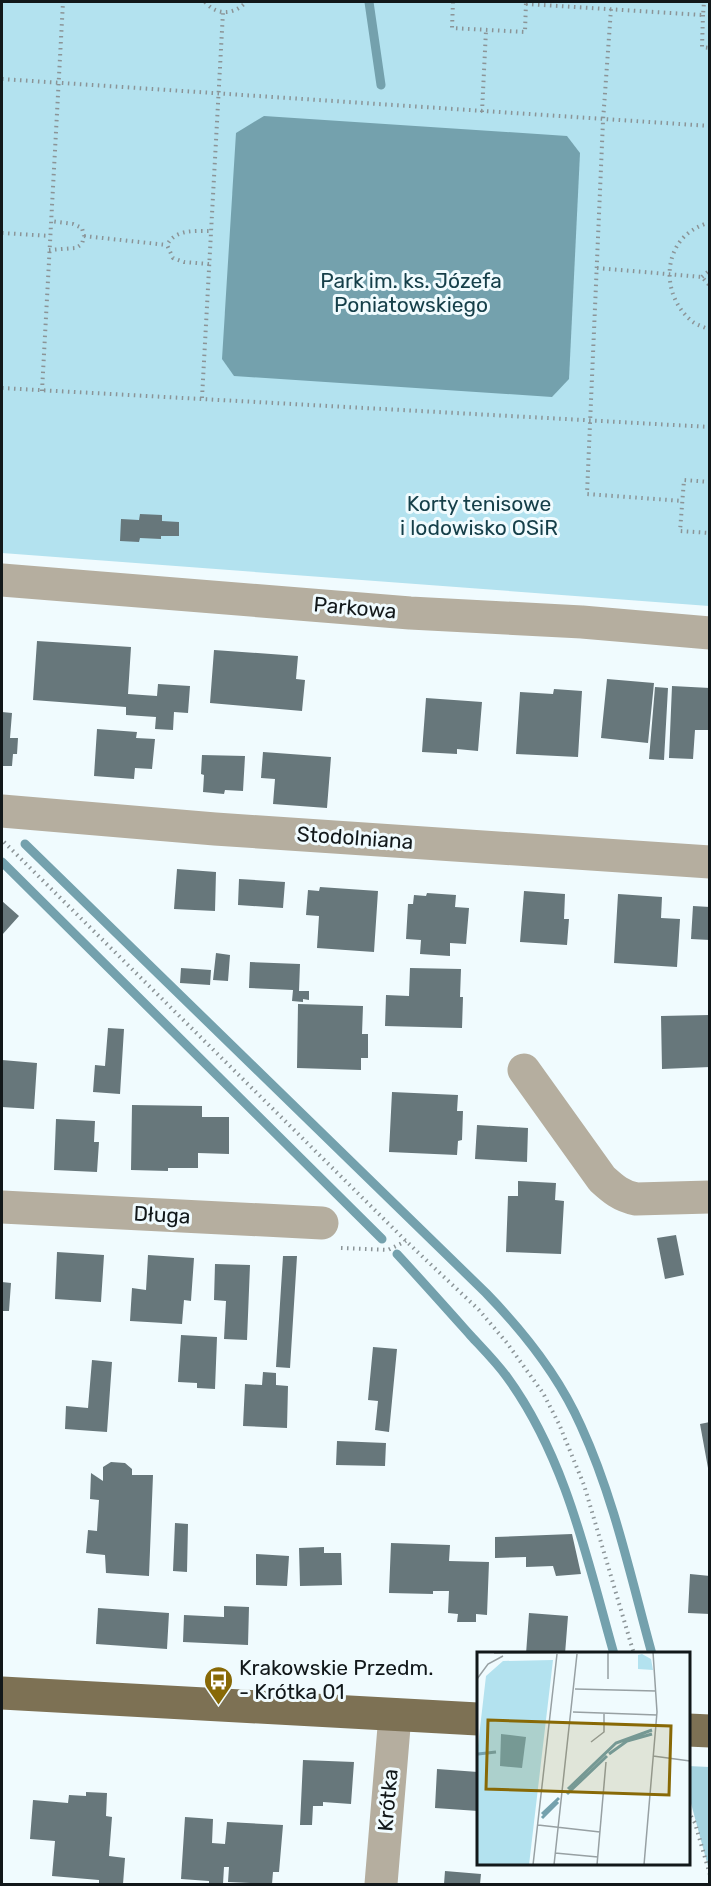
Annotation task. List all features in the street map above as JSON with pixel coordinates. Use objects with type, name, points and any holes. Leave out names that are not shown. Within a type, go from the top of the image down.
[{"type":"main road","points":[[2,1693],[477,1719]]},
{"type":"main road","points":[[690,1730],[710,1731]]},
{"type":"street","name":"Parkowa","points":[[2,580],[411,613],[582,622],[710,633]]},
{"type":"street","name":"Stodolniana","points":[[2,811],[215,829],[710,862]]},
{"type":"street","points":[[524,1070],[602,1179],[616,1192],[636,1199],[710,1197]]},
{"type":"street","name":"Długa","points":[[2,1207],[322,1223]]},
{"type":"street","name":"Krótka","points":[[381,1884],[395,1715]]},
{"type":"path","points":[[42,391],[63,2]]},
{"type":"path","points":[[205,2],[215,10],[223,12],[231,12],[246,2]]},
{"type":"path","points":[[453,2],[452,28],[486,30],[525,32],[526,3],[703,15]]},
{"type":"path","points":[[704,2],[702,47],[710,48]]},
{"type":"path","points":[[611,9],[603,121],[587,494],[683,501]]},
{"type":"path","points":[[202,398],[223,12]]},
{"type":"path","points":[[482,112],[486,30]]},
{"type":"path","points":[[2,79],[603,121],[710,126]]},
{"type":"path","points":[[49,250],[76,248],[82,244],[84,236],[82,228],[73,224],[51,221]]},
{"type":"path","points":[[710,222],[695,228],[681,240],[673,256],[669,273],[671,292],[680,310],[694,323],[710,330]]},
{"type":"path","points":[[167,245],[175,235],[191,231],[211,231]]},
{"type":"path","points":[[2,233],[50,236]]},
{"type":"path","points":[[84,236],[167,245]]},
{"type":"path","points":[[167,245],[173,258],[184,262],[209,264]]},
{"type":"path","points":[[597,268],[702,277],[710,286]]},
{"type":"path","points":[[702,277],[710,270]]},
{"type":"path","points":[[2,388],[710,427]]},
{"type":"path","points":[[710,482],[684,480],[680,531],[710,532]]},
{"type":"path","points":[[2,839],[398,1233],[479,1310],[507,1343],[543,1393],[559,1424],[584,1485],[634,1652]]},
{"type":"path","points":[[690,1815],[710,1875]]},
{"type":"green space","name":"Park im. ks. Józefa Poniatowskiego","points":[[2,2],[709,2],[709,606],[2,553]]},
{"type":"shaded area","points":[[264,116],[567,136],[580,153],[569,379],[552,397],[234,376],[222,359],[236,133]]},
{"type":"shaded area","points":[[690,1766],[709,1767],[709,1870],[690,1800]]},
{"type":"building","points":[[140,514],[162,515],[162,521],[179,522],[179,536],[161,536],[161,539],[140,538],[139,542],[120,541],[121,519],[139,520]]},
{"type":"building","points":[[37,641],[131,647],[128,694],[157,696],[158,684],[190,686],[188,713],[174,712],[173,730],[155,729],[156,717],[126,715],[126,707],[33,700]]},
{"type":"building","points":[[214,650],[298,656],[296,679],[305,680],[302,711],[210,703]]},
{"type":"building","points":[[607,679],[654,683],[648,743],[601,738]]},
{"type":"building","points":[[672,686],[710,688],[710,730],[695,730],[693,759],[669,758]]},
{"type":"building","points":[[655,687],[668,688],[664,760],[649,759]]},
{"type":"building","points":[[554,689],[582,691],[578,757],[516,754],[520,692],[553,694]]},
{"type":"building","points":[[426,698],[482,702],[478,751],[457,749],[457,754],[422,752]]},
{"type":"building","points":[[2,712],[12,713],[10,738],[18,738],[17,754],[13,754],[12,766],[2,766]]},
{"type":"building","points":[[97,729],[137,732],[136,738],[155,739],[152,769],[135,768],[134,779],[94,776]]},
{"type":"building","points":[[263,752],[331,757],[327,808],[273,804],[275,779],[261,778]]},
{"type":"building","points":[[202,755],[245,756],[243,791],[225,790],[224,794],[203,792]]},
{"type":"building","points":[[177,869],[216,872],[215,911],[174,909]]},
{"type":"building","points":[[239,879],[285,882],[283,908],[238,905]]},
{"type":"building","points":[[320,887],[378,891],[374,952],[317,948],[319,916],[306,915],[308,890],[319,891]]},
{"type":"building","points":[[524,891],[565,894],[564,919],[569,919],[567,945],[520,942]]},
{"type":"building","points":[[427,893],[456,895],[455,907],[469,908],[466,944],[450,943],[450,956],[420,954],[421,940],[406,939],[408,904],[413,904],[414,895],[426,896]]},
{"type":"building","points":[[618,894],[662,897],[661,918],[680,919],[677,967],[614,963]]},
{"type":"building","points":[[2,901],[19,916],[2,935]]},
{"type":"building","points":[[693,906],[710,907],[710,940],[691,939]]},
{"type":"building","points":[[216,953],[230,955],[228,981],[213,980]]},
{"type":"building","points":[[250,962],[300,964],[299,991],[309,991],[309,1000],[292,1001],[293,990],[249,988]]},
{"type":"building","points":[[181,968],[211,970],[210,985],[180,983]]},
{"type":"building","points":[[410,968],[461,969],[462,1028],[385,1026],[386,995],[409,996]]},
{"type":"building","points":[[298,1004],[363,1006],[362,1034],[368,1034],[368,1058],[361,1058],[361,1070],[297,1068]]},
{"type":"building","points":[[710,1015],[710,1067],[662,1069],[661,1016]]},
{"type":"building","points":[[108,1028],[124,1029],[120,1094],[93,1092],[95,1065],[105,1066]]},
{"type":"building","points":[[2,1060],[37,1063],[34,1109],[2,1107]]},
{"type":"building","points":[[392,1092],[458,1095],[457,1111],[463,1111],[462,1140],[458,1141],[457,1155],[389,1152]]},
{"type":"building","points":[[132,1105],[202,1106],[202,1117],[229,1117],[229,1154],[198,1153],[198,1168],[168,1168],[168,1171],[131,1170]]},
{"type":"building","points":[[56,1119],[95,1121],[94,1142],[99,1142],[97,1172],[54,1170]]},
{"type":"building","points":[[477,1125],[528,1128],[527,1162],[475,1159]]},
{"type":"building","points":[[518,1181],[556,1183],[555,1200],[564,1201],[561,1254],[506,1252],[508,1196],[518,1196]]},
{"type":"building","points":[[676,1235],[684,1275],[665,1279],[657,1238]]},
{"type":"building","points":[[57,1252],[104,1255],[101,1302],[55,1299]]},
{"type":"building","points":[[148,1255],[194,1258],[191,1301],[184,1300],[182,1324],[130,1321],[132,1288],[146,1290]]},
{"type":"building","points":[[283,1256],[297,1256],[290,1368],[276,1367]]},
{"type":"building","points":[[215,1264],[250,1265],[247,1340],[224,1339],[226,1301],[214,1300]]},
{"type":"building","points":[[2,1282],[11,1283],[9,1311],[2,1311]]},
{"type":"building","points":[[181,1335],[217,1337],[215,1389],[197,1388],[197,1383],[178,1382]]},
{"type":"building","points":[[373,1347],[397,1349],[389,1432],[375,1430],[378,1401],[368,1400]]},
{"type":"building","points":[[92,1360],[112,1362],[107,1432],[65,1429],[66,1406],[88,1408]]},
{"type":"building","points":[[263,1372],[276,1373],[276,1385],[288,1386],[287,1428],[243,1426],[245,1384],[262,1385]]},
{"type":"building","points":[[710,1422],[710,1467],[708,1468],[700,1424]]},
{"type":"building","points":[[337,1441],[386,1443],[385,1466],[336,1465]]},
{"type":"building","points":[[111,1462],[125,1463],[132,1469],[132,1475],[153,1475],[149,1576],[106,1573],[105,1555],[86,1553],[88,1530],[97,1531],[99,1500],[90,1499],[91,1473],[103,1481],[103,1467]]},
{"type":"building","points":[[175,1523],[188,1524],[187,1572],[173,1571]]},
{"type":"building","points":[[572,1534],[581,1574],[556,1576],[553,1566],[526,1567],[526,1557],[495,1558],[495,1537]]},
{"type":"building","points":[[391,1543],[450,1545],[449,1561],[489,1562],[487,1615],[476,1614],[476,1622],[457,1622],[458,1614],[448,1613],[449,1591],[433,1591],[433,1594],[389,1593]]},
{"type":"building","points":[[324,1547],[324,1553],[341,1553],[342,1585],[300,1586],[299,1548]]},
{"type":"building","points":[[256,1554],[289,1556],[287,1586],[256,1585]]},
{"type":"building","points":[[690,1574],[710,1576],[710,1614],[688,1613]]},
{"type":"building","points":[[224,1606],[249,1607],[248,1645],[183,1642],[184,1615],[224,1617]]},
{"type":"building","points":[[98,1608],[169,1613],[167,1649],[96,1644]]},
{"type":"building","points":[[529,1613],[568,1616],[565,1652],[526,1652]]},
{"type":"building","points":[[303,1760],[354,1762],[351,1804],[323,1802],[323,1806],[313,1806],[312,1825],[300,1825]]},
{"type":"building","points":[[437,1769],[477,1772],[477,1811],[435,1808]]},
{"type":"building","points":[[86,1792],[107,1793],[106,1816],[112,1817],[109,1856],[125,1858],[123,1884],[99,1884],[99,1880],[52,1876],[55,1841],[30,1839],[33,1800],[68,1803],[69,1795],[86,1796]]},
{"type":"building","points":[[185,1817],[213,1819],[212,1843],[225,1844],[227,1822],[283,1825],[279,1872],[273,1872],[272,1884],[228,1882],[229,1867],[224,1867],[223,1884],[181,1879]]},
{"type":"building","points":[[445,1871],[481,1874],[480,1884],[444,1884]]},
{"type":"waterway","points":[[369,2],[381,85]]},
{"type":"waterway","points":[[25,844],[486,1293],[540,1355],[572,1408],[593,1453],[621,1538],[651,1652]]},
{"type":"waterway","points":[[2,862],[382,1239]]},
{"type":"waterway","points":[[397,1254],[507,1377],[545,1441],[560,1475],[584,1546],[613,1652]]},
{"type":"place","name":"Krakowskie Przedm. - Krótka 01","points":[[218,1706]]},
{"type":"park label","name":"Korty tenisowe i lodowisko OSiR","points":[[479,516]]}]
